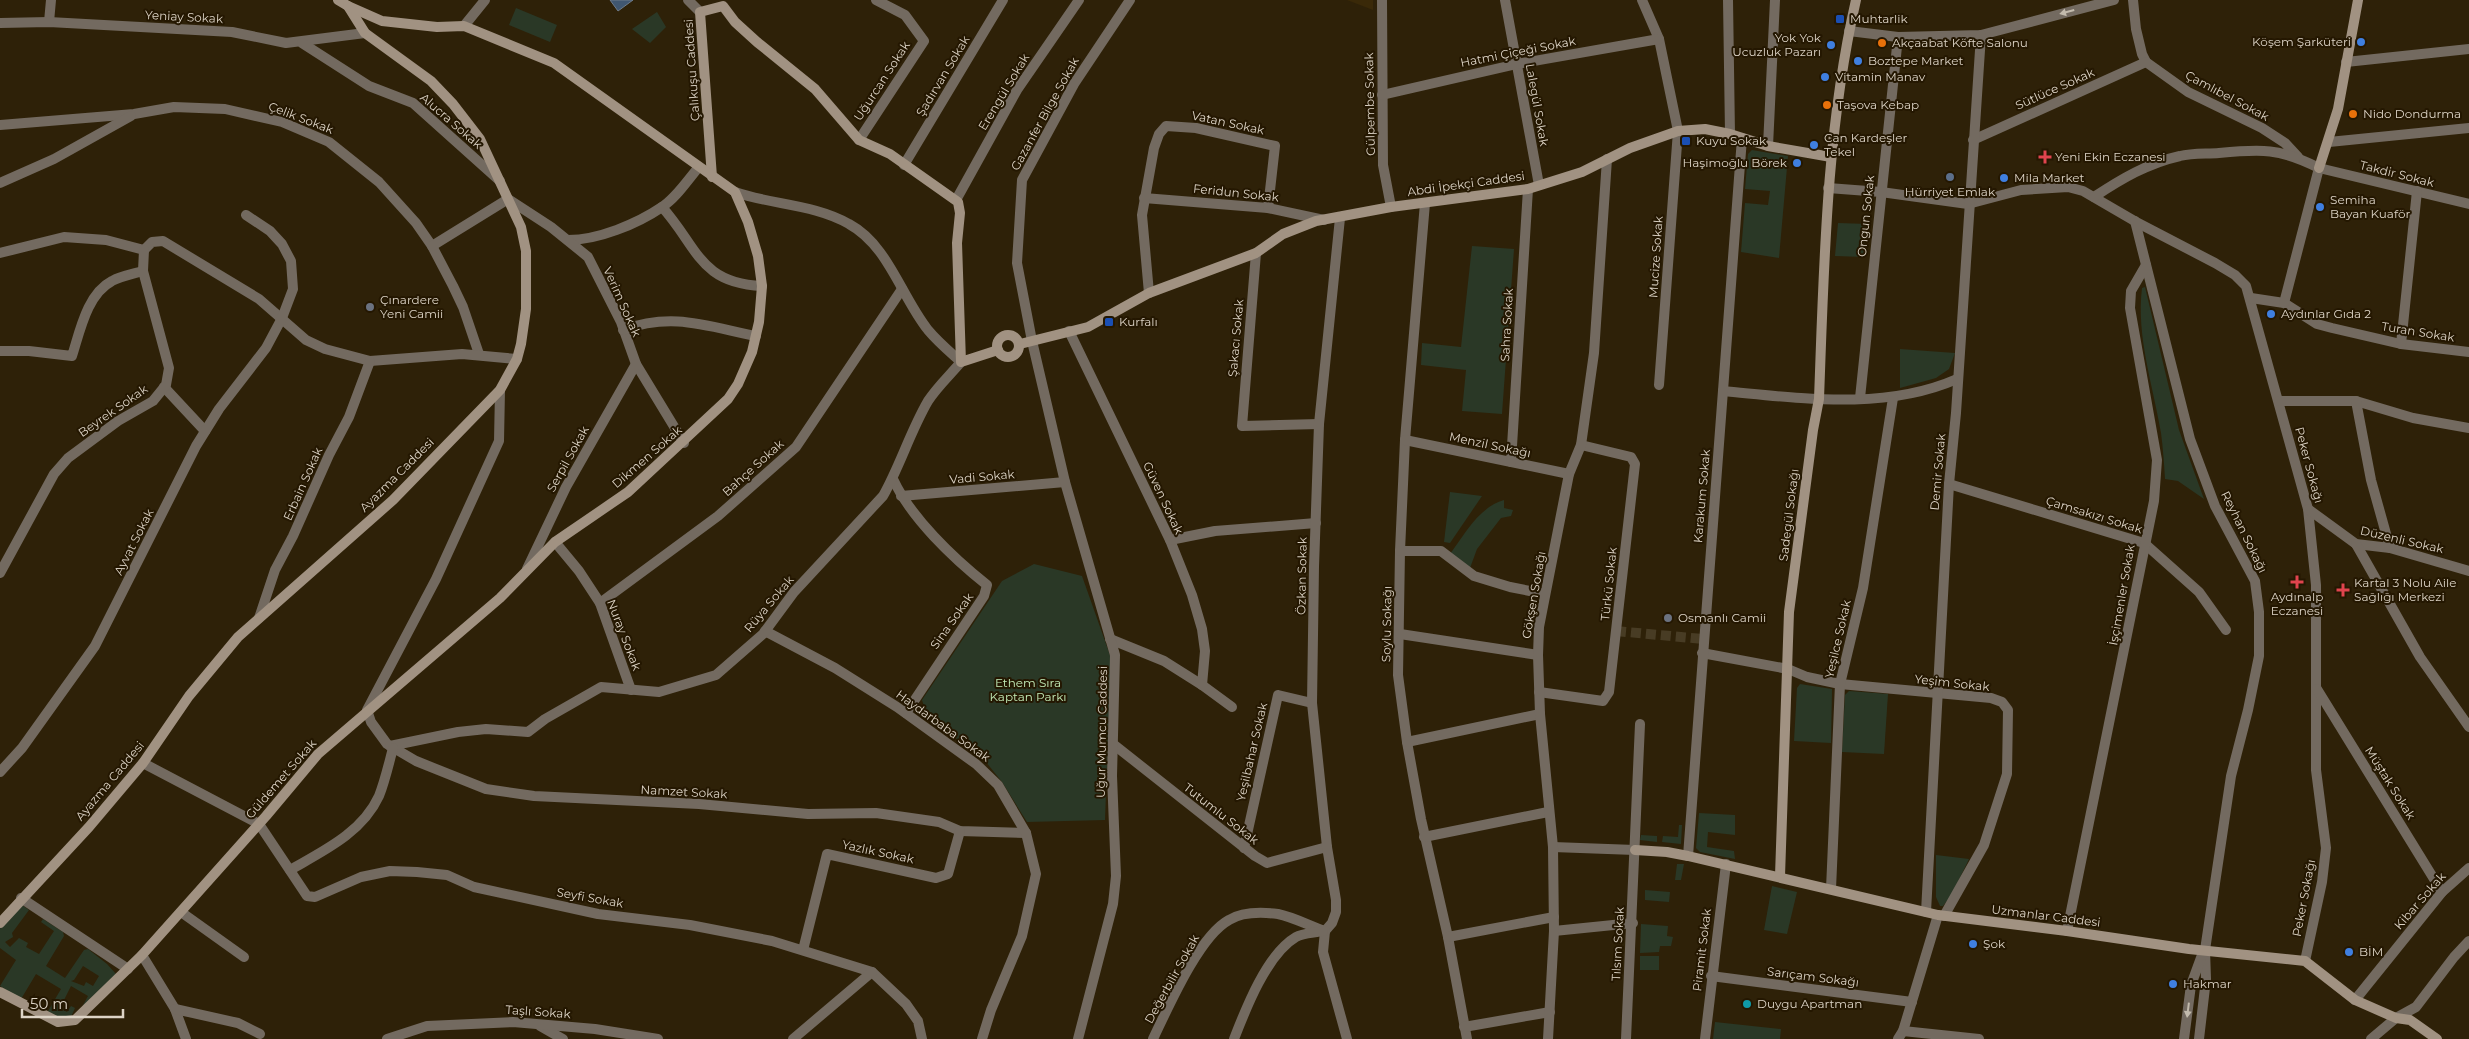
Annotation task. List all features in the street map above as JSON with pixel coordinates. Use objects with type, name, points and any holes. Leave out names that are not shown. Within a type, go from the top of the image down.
[{"type":"street","points":[[49,22],[51,0]]},
{"type":"street","name":"Ayazma Caddesi","points":[[0,923],[21,898],[89,827],[144,763],[189,696],[238,637],[393,500],[500,390],[517,360],[525,317],[527,265],[521,227],[480,139],[454,104],[431,81],[365,33],[350,3],[338,0]]},
{"type":"street","points":[[464,26],[485,0]]},
{"type":"street","points":[[688,0],[700,12]]},
{"type":"street","name":"Uğurcan Sokak","points":[[859,140],[924,41],[905,15],[876,0]]},
{"type":"street","name":"Şadırvan Sokak","points":[[904,164],[1003,0]]},
{"type":"street","name":"Gazanfer Bilge Sokak","points":[[1032,341],[1017,263],[1022,180],[1074,84],[1130,0]]},
{"type":"street","name":"Lalegül Sokak","points":[[1505,0],[1539,185]]},
{"type":"street","name":"Mucize Sokak","points":[[1642,0],[1659,39],[1678,131],[1658,385]]},
{"type":"street","points":[[1728,0],[1730,134]]},
{"type":"street","points":[[1768,146],[1775,0]]},
{"type":"street","points":[[1831,157],[1849,31],[1856,0]]},
{"type":"street","points":[[1849,31],[1898,37],[1981,35],[2094,2],[2114,0]]},
{"type":"street","points":[[2133,0],[2136,29],[2142,54],[2146,62]]},
{"type":"street","points":[[2284,303],[2319,168],[2328,142],[2358,0]]},
{"type":"street","name":"Erengül Sokak","points":[[956,200],[1017,90],[1077,1]]},
{"type":"street","name":"Gülpembe Sokak","points":[[1385,1],[1382,95],[1383,165],[1391,207]]},
{"type":"street","points":[[350,3],[382,21],[437,27],[464,26],[554,63],[698,168],[735,192],[758,200],[814,210],[849,224],[872,242],[928,329],[961,362]]},
{"type":"street","name":"Çalıkuşu Caddesi","points":[[712,177],[700,12],[721,3],[735,22],[815,89],[859,140],[877,146],[956,200]]},
{"type":"street","name":"Yeniay Sokak","points":[[0,23],[49,22],[232,32],[286,43],[302,43],[365,33]]},
{"type":"street","name":"Demir Sokak","points":[[1926,912],[1949,484],[1956,413],[1968,204],[1981,35]]},
{"type":"street","name":"Ongun Sokak","points":[[1860,398],[1898,37]]},
{"type":"street","name":"Hatmi Çiçeği Sokak","points":[[1382,95],[1517,64],[1659,39]]},
{"type":"street","name":"Alucra Sokak","points":[[302,43],[369,86],[413,103],[501,182]]},
{"type":"street","points":[[2346,62],[2469,49]]},
{"type":"street","name":"Sütlüce Sokak","points":[[1973,140],[2146,62]]},
{"type":"street","name":"Çamlıbel Sokak","points":[[2146,62],[2188,92],[2262,128],[2285,142],[2298,157]]},
{"type":"street","name":"Çelik Sokak","points":[[0,124],[134,114],[174,107],[225,108],[282,122],[330,142],[380,182],[416,223],[432,246],[463,307],[479,354]]},
{"type":"street","points":[[0,183],[54,159],[134,114]]},
{"type":"street","name":"Vatan Sokak","points":[[1149,293],[1142,215],[1144,198],[1160,134],[1166,126],[1177,125],[1196,128],[1275,146],[1268,208]]},
{"type":"street","points":[[2328,142],[2469,128]]},
{"type":"street","name":"Abdi İpekçi Caddesi","points":[[1020,344],[1088,327],[1149,293],[1256,252],[1272,240],[1298,227],[1391,207],[1528,189],[1582,172],[1630,148],[1678,131],[1705,130],[1730,134],[1768,146],[1831,157]]},
{"type":"street","name":"Karakum Sokak","points":[[1688,856],[1742,138]]},
{"type":"street","points":[[2094,197],[2124,177],[2155,163],[2182,155],[2274,150],[2298,157]]},
{"type":"street","name":"Sadegül Sokağı","points":[[1780,876],[1789,612],[1813,430],[1819,400],[1831,157]]},
{"type":"street","name":"Takdir Sokak","points":[[2298,157],[2319,168],[2469,204]]},
{"type":"street","name":"Gökşen Sokağı","points":[[1548,1039],[1554,931],[1553,847],[1548,812],[1540,714],[1539,627],[1569,474],[1581,445],[1594,354],[1607,159]]},
{"type":"street","points":[[568,240],[579,240],[618,228],[662,207],[698,168]]},
{"type":"street","name":"Peker Sokağı","points":[[1968,204],[2021,190],[2068,187],[2094,197],[2235,274],[2246,286],[2251,298],[2260,340],[2279,400],[2308,509],[2316,585],[2316,770],[2326,848],[2322,882],[2305,961]]},
{"type":"street","points":[[1828,188],[1882,192],[1968,204]]},
{"type":"street","name":"Sahra Sokak","points":[[1511,462],[1528,189]]},
{"type":"street","points":[[2401,344],[2417,191]]},
{"type":"street","name":"Dikmen Sokak","points":[[367,710],[500,598],[555,542],[628,492],[684,443],[728,399],[738,384],[752,352],[756,336],[762,286],[758,256],[748,222],[735,192]]},
{"type":"street","name":"Feridun Sokak","points":[[1144,198],[1268,208],[1325,220]]},
{"type":"street","points":[[432,246],[508,199]]},
{"type":"street","name":"Verim Sokak","points":[[508,199],[568,240],[588,257],[623,330],[636,364],[684,443]]},
{"type":"street","points":[[956,200],[960,213],[957,242],[961,362]]},
{"type":"street","name":"Soylu Sokağı","points":[[1425,203],[1405,440],[1400,550],[1398,675],[1407,742],[1424,837],[1448,937],[1467,1039]]},
{"type":"street","points":[[662,207],[700,260],[719,277],[747,285],[762,286]]},
{"type":"street","name":"Ayvat Sokak","points":[[0,772],[22,748],[95,646],[146,542],[205,431],[244,374],[266,348],[282,318],[293,289],[291,261],[282,244],[270,231],[246,215]]},
{"type":"street","name":"Özkan Sokak","points":[[1325,931],[1332,923],[1336,912],[1327,847],[1312,703],[1319,424],[1340,218]]},
{"type":"street","name":"Reyhan Sokağı","points":[[2135,221],[2190,438],[2215,506],[2254,581],[2259,612],[2259,656],[2248,710],[2231,776],[2204,950],[2191,985],[2184,1039]]},
{"type":"street","points":[[0,253],[64,237],[106,240],[144,250],[152,242],[163,241],[245,290],[282,318],[306,340],[325,349],[370,361],[442,354],[479,354],[517,360]]},
{"type":"street","name":"Beyrek Sokak","points":[[0,573],[54,474],[68,458],[118,421],[153,401],[164,387],[169,368],[143,271],[144,250]]},
{"type":"street","name":"Şakacı Sokak","points":[[1256,252],[1242,426],[1319,424]]},
{"type":"street","name":"İşçimenler Sokak","points":[[2068,931],[2121,671],[2144,543],[2154,501],[2157,460],[2130,308],[2132,291],[2146,265]]},
{"type":"street","points":[[0,351],[29,351],[72,356],[82,324],[98,291],[113,280],[143,271]]},
{"type":"street","name":"Bahçe Sokak","points":[[600,604],[718,516],[796,447],[902,290]]},
{"type":"street","name":"Turan Sokak","points":[[2251,298],[2284,303],[2317,324],[2401,344],[2469,352]]},
{"type":"street","points":[[623,330],[646,322],[671,319],[756,336]]},
{"type":"street","name":"Güven Sokak","points":[[1070,331],[1170,540],[1192,595],[1202,629],[1205,651],[1202,685]]},
{"type":"street","name":"Abdi İpekçi Caddesi","points":[[1005,335],[1013,336],[1020,344],[1019,351],[1013,357],[1002,356],[998,350],[999,340],[1005,335]]},
{"type":"street","name":"Uğur Mumcu Caddesi","points":[[1032,341],[1065,482],[1115,655],[1113,744],[1116,876],[1113,904],[1078,1039]]},
{"type":"street","name":"Abdi İpekçi Caddesi","points":[[961,362],[998,350]]},
{"type":"street","name":"Erbain Sokak","points":[[259,618],[275,570],[349,417],[370,361]]},
{"type":"street","name":"Rüya Sokak","points":[[392,747],[458,732],[486,729],[528,732],[545,719],[601,687],[659,692],[716,675],[765,631],[794,592],[883,496],[893,479],[905,447],[929,400],[961,362]]},
{"type":"street","name":"Serpil Sokak","points":[[527,569],[566,488],[636,364]]},
{"type":"street","points":[[1723,391],[1819,400],[1893,398],[1957,379]]},
{"type":"street","points":[[164,387],[205,431]]},
{"type":"street","name":"Güldemet Sokak","points":[[0,992],[58,1022],[75,1020],[142,956],[259,824],[318,754],[367,710],[436,579],[499,441],[500,390]]},
{"type":"street","name":"Yeşilce Sokak","points":[[1831,889],[1840,684],[1863,588],[1893,398]]},
{"type":"street","points":[[2279,400],[2356,401],[2413,418],[2469,428]]},
{"type":"street","points":[[2356,401],[2371,480],[2390,548]]},
{"type":"street","name":"Menzil Sokağı","points":[[1405,440],[1569,474]]},
{"type":"street","name":"Türkü Sokak","points":[[1539,692],[1594,701],[1603,700],[1609,692],[1635,464],[1631,457],[1618,452],[1581,445]]},
{"type":"street","name":"Sina Sokak","points":[[893,479],[901,496],[943,545],[987,585],[984,596],[906,713]]},
{"type":"street","name":"Vadi Sokak","points":[[901,496],[1065,482]]},
{"type":"street","name":"Çamsakızı Sokak","points":[[1949,484],[2144,543],[2199,592],[2226,630]]},
{"type":"street","name":"Düzenli Sokak","points":[[2308,509],[2356,544],[2390,548],[2469,571]]},
{"type":"street","points":[[1170,540],[1214,531],[1316,523]]},
{"type":"street","name":"Nuray Sokak","points":[[555,542],[579,571],[600,604],[631,690]]},
{"type":"street","points":[[2356,544],[2420,657],[2469,727]]},
{"type":"street","points":[[1400,550],[1441,551],[1474,576],[1510,588],[1545,594]]},
{"type":"street","name":"Haydarbaba Sokak","points":[[765,631],[835,668],[906,713],[976,764],[993,780],[1026,833],[1036,874],[1022,936],[991,1010],[982,1039]]},
{"type":"street","points":[[1400,634],[1538,655]]},
{"type":"street","points":[[1110,639],[1164,661],[1232,707]]},
{"type":"street","name":"Yeşim Sokak","points":[[1702,654],[1788,669],[1807,677],[1840,684],[1991,698],[2002,702],[2008,710],[2007,774],[1984,845],[1941,916]]},
{"type":"street","name":"Müştak Sokak","points":[[2316,688],[2442,892]]},
{"type":"street","name":"Yeşilbahar Sokak","points":[[1244,848],[1278,695],[1312,703]]},
{"type":"street","name":"Namzet Sokak","points":[[367,710],[371,722],[392,747],[416,761],[486,789],[534,796],[700,804],[808,814],[876,813],[939,822],[960,831],[1026,833]]},
{"type":"street","points":[[1407,742],[1540,714]]},
{"type":"street","name":"Tılsım Sokak","points":[[1626,1039],[1633,923],[1640,724]]},
{"type":"street","name":"Tutumlu Sokak","points":[[1113,744],[1244,848],[1267,863],[1327,847]]},
{"type":"street","points":[[290,870],[325,850],[365,819],[379,796],[392,747]]},
{"type":"street","points":[[144,763],[259,824]]},
{"type":"street","points":[[1424,837],[1548,812]]},
{"type":"street","name":"Seyfi Sokak","points":[[259,824],[307,896],[315,897],[361,877],[390,871],[417,872],[447,875],[474,887],[580,910],[690,925],[772,941],[872,972],[906,1004],[918,1021],[922,1039]]},
{"type":"street","name":"Yazlık Sokak","points":[[802,950],[827,854],[936,878],[948,874],[960,831]]},
{"type":"street","points":[[1553,847],[1635,850]]},
{"type":"street","name":"Uzmanlar Caddesi","points":[[1635,850],[1667,852],[1726,864],[1941,916],[2305,961]]},
{"type":"street","name":"Piramit Sokak","points":[[1705,1039],[1711,976],[1726,864]]},
{"type":"street","name":"Kibar Sokak","points":[[2355,1000],[2442,892],[2469,868]]},
{"type":"street","points":[[0,916],[21,898],[128,970]]},
{"type":"street","points":[[181,912],[244,957]]},
{"type":"street","name":"Değerbilir Sokak","points":[[1153,1039],[1197,957],[1213,932],[1227,920],[1239,915],[1278,914],[1325,931]]},
{"type":"street","points":[[1941,916],[1901,1035],[1979,1039]]},
{"type":"street","points":[[1448,937],[1554,917]]},
{"type":"street","points":[[1554,931],[1633,923]]},
{"type":"street","points":[[1234,1039],[1251,996],[1284,946],[1298,936],[1325,931],[1323,952],[1347,1039]]},
{"type":"street","points":[[2371,1039],[2396,1018],[2416,1007],[2454,957],[2469,941]]},
{"type":"street","name":"Reyhan Sokağı","points":[[2199,1039],[2206,979],[2204,950]]},
{"type":"street","points":[[142,956],[175,1009],[186,1039]]},
{"type":"street","points":[[2305,961],[2355,1000],[2396,1018],[2410,1020],[2437,1039]]},
{"type":"street","points":[[793,1039],[832,1008],[872,972]]},
{"type":"street","name":"Sarıçam Sokağı","points":[[1711,976],[1912,1002]]},
{"type":"street","points":[[175,1009],[238,1023],[260,1034]]},
{"type":"street","points":[[1464,1027],[1550,1012]]},
{"type":"street","name":"Taşlı Sokak","points":[[387,1039],[427,1026],[513,1022],[595,1029],[658,1039]]},
{"type":"street","points":[[537,1025],[564,1039]]},
{"type":"shaded area","points":[[1347,0],[1373,0],[1373,10]]},
{"type":"green space","points":[[516,8],[557,25],[550,42],[509,25]]},
{"type":"green space","points":[[657,12],[666,27],[650,43],[632,29]]},
{"type":"green space","points":[[1752,150],[1788,156],[1779,258],[1741,252],[1745,203],[1768,205],[1770,191],[1745,189],[1748,154]]},
{"type":"green space","points":[[1838,223],[1868,224],[1864,257],[1835,256]]},
{"type":"green space","points":[[1472,246],[1514,249],[1502,414],[1462,411],[1466,370],[1421,365],[1422,343],[1461,347]]},
{"type":"green space","points":[[2145,287],[2179,430],[2204,499],[2178,481],[2165,479],[2161,433],[2146,361],[2141,324],[2142,288]]},
{"type":"green space","points":[[1900,349],[1955,353],[1949,369],[1936,378],[1900,388]]},
{"type":"green space","points":[[1450,492],[1482,496],[1450,543],[1444,542]]},
{"type":"green space","points":[[1504,500],[1504,508],[1513,510],[1511,516],[1501,518],[1477,549],[1470,568],[1450,554],[1480,515]]},
{"type":"green space","name":"Ethem Sıra Kaptan Parkı","points":[[1034,564],[1082,576],[1111,658],[1105,820],[1027,822],[1002,782],[986,762],[927,716],[922,700],[1002,581]]},
{"type":"green space","points":[[1800,684],[1832,689],[1831,743],[1794,741],[1797,688]]},
{"type":"green space","points":[[1849,691],[1888,694],[1884,754],[1842,752],[1845,695]]},
{"type":"green space","points":[[1699,813],[1735,815],[1735,835],[1708,832],[1707,847],[1734,851],[1735,859],[1700,852],[1696,848]]},
{"type":"green space","points":[[1679,825],[1682,825],[1681,844],[1662,842],[1663,836],[1678,837]]},
{"type":"green space","points":[[1641,835],[1657,836],[1657,842],[1640,840]]},
{"type":"green space","points":[[1936,855],[1969,859],[1951,896],[1943,906],[1940,906],[1936,897]]},
{"type":"green space","points":[[1677,864],[1684,864],[1681,880],[1675,880]]},
{"type":"green space","points":[[1772,886],[1797,892],[1787,934],[1764,930]]},
{"type":"green space","points":[[1645,890],[1670,892],[1669,902],[1645,900]]},
{"type":"green space","points":[[22,905],[29,910],[12,933],[13,937],[5,942],[10,947],[19,938],[28,943],[26,947],[39,954],[54,931],[41,922],[43,919],[63,932],[64,936],[46,966],[65,978],[84,950],[88,949],[116,974],[82,1007],[88,996],[71,986],[60,1008],[67,1012],[71,1006],[75,1008],[71,1017],[62,1019],[47,1013],[61,989],[36,974],[21,999],[0,986],[16,960],[0,948],[0,927]],"holes":[[[83,966],[99,976],[93,986],[86,982],[84,986],[71,981],[74,980]]]},
{"type":"green space","points":[[1641,924],[1668,926],[1667,936],[1673,937],[1671,946],[1660,946],[1659,952],[1640,953]]},
{"type":"green space","points":[[1640,956],[1659,956],[1659,970],[1640,970]]},
{"type":"green space","points":[[1715,1022],[1781,1029],[1780,1039],[1713,1039]]},
{"type":"water","points":[[610,0],[633,0],[618,11]]},
{"type":"tunnel","points":[[1616,631],[1703,639]]},
{"type":"place","name":"Muhtarlik","points":[[1840,19]]},
{"type":"place","name":"Köşem Şarküteri","points":[[2361,42]]},
{"type":"place","name":"Akçaabat Köfte Salonu","points":[[1882,43]]},
{"type":"place","name":"Yok Yok Ucuzluk Pazarı","points":[[1831,45]]},
{"type":"place","name":"Boztepe Market","points":[[1858,61]]},
{"type":"place","name":"Vitamin Manav","points":[[1825,77]]},
{"type":"place","name":"Taşova Kebap","points":[[1827,105]]},
{"type":"place","name":"Nido Dondurma","points":[[2353,114]]},
{"type":"place","name":"Kuyu Sokak","points":[[1686,141]]},
{"type":"place","name":"Can Kardeşler Tekel","points":[[1814,145]]},
{"type":"place","name":"Yeni Ekin Eczanesi","points":[[2045,157]]},
{"type":"place","name":"Haşimoğlu Börek","points":[[1797,163]]},
{"type":"place","name":"Hürriyet Emlak","points":[[1950,177]]},
{"type":"place","name":"Mila Market","points":[[2004,178]]},
{"type":"place","name":"Semiha Bayan Kuaför","points":[[2320,207]]},
{"type":"place","name":"Çınardere Yeni Camii","points":[[370,307]]},
{"type":"place","name":"Aydınlar Gıda 2","points":[[2271,314]]},
{"type":"place","name":"Kurfalı","points":[[1109,322]]},
{"type":"place","name":"Aydınalp Eczanesi","points":[[2297,582]]},
{"type":"place","name":"Kartal 3 Nolu Aile Sağlığı Merkezi","points":[[2343,590]]},
{"type":"place","name":"Osmanlı Camii","points":[[1668,618]]},
{"type":"place","name":"Şok","points":[[1973,944]]},
{"type":"place","name":"BİM","points":[[2349,952]]},
{"type":"place","name":"Hakmar","points":[[2173,984]]},
{"type":"place","name":"Duygu Apartman","points":[[1747,1004]]}]
